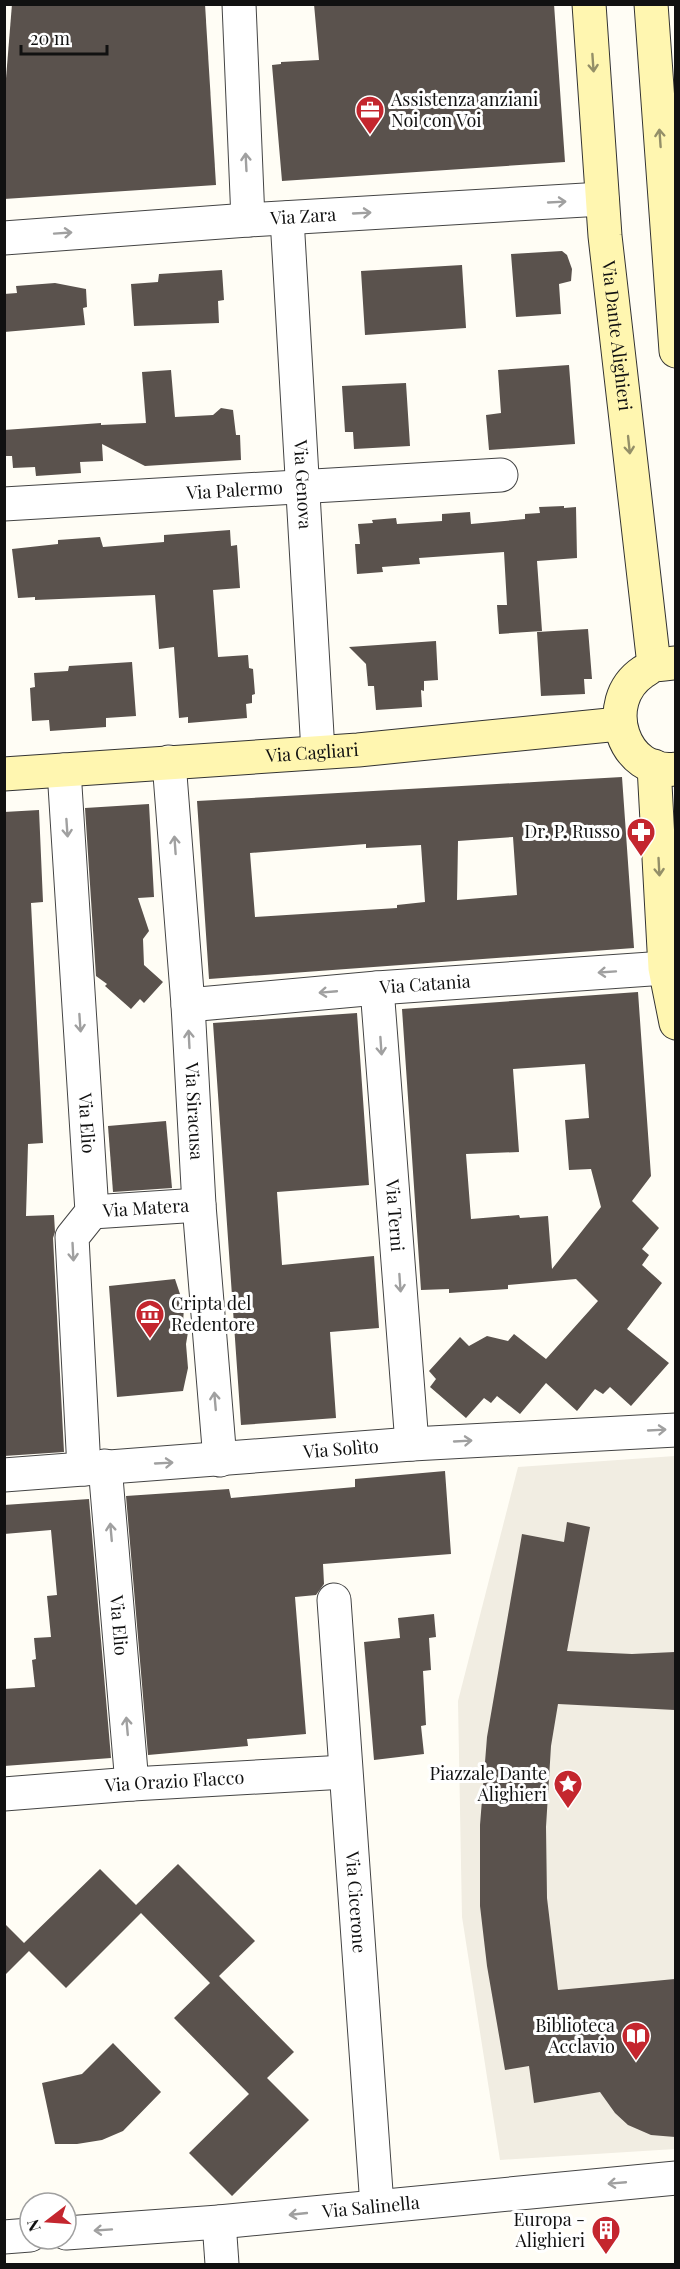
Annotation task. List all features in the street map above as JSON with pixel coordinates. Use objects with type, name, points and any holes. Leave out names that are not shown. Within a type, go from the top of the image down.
[{"type":"street","points":[[238,4],[248,220]]},
{"type":"street","name":"Via Dante Alighieri","points":[[588,4],[602,200],[664,664]]},
{"type":"street","points":[[651,4],[669,196],[675,351]]},
{"type":"street","name":"Via Zara","points":[[4,238],[248,220],[602,200]]},
{"type":"street","name":"Via Genova","points":[[287,218],[318,752]]},
{"type":"street","name":"Via Palermo","points":[[4,504],[501,475]]},
{"type":"street","points":[[664,664],[633,679],[621,699],[619,724],[628,747],[639,759],[665,768],[665,968],[675,1023]]},
{"type":"street","name":"Via Cagliari","points":[[4,774],[318,752],[619,724]]},
{"type":"street","name":"Via Siracusa","points":[[169,762],[188,1005],[199,1205],[220,1460]]},
{"type":"street","name":"Via Elio","points":[[64,770],[92,1212],[72,1237],[94,1468],[132,1784]]},
{"type":"street","name":"Via Catania","points":[[188,1005],[377,988],[665,968]]},
{"type":"street","name":"Via Terni","points":[[377,988],[412,1444]]},
{"type":"street","name":"Via Matera","points":[[92,1212],[199,1205]]},
{"type":"street","name":"Via Solìto","points":[[4,1475],[412,1444],[675,1430]]},
{"type":"street","name":"Via Cicerone","points":[[334,1600],[377,2206]]},
{"type":"street","name":"Via Orazio Flacco","points":[[4,1794],[345,1772]]},
{"type":"street","name":"Via Salinella","points":[[78,2232],[219,2222],[675,2178]]},
{"type":"street","points":[[219,2222],[222,2265]]},
{"type":"shaded area","name":"Piazzale Dante Alighieri","points":[[675,1456],[675,2149],[500,2160],[462,1917],[458,1701],[518,1467]]},
{"type":"building","points":[[12,4],[205,4],[216,185],[4,199],[4,103]]},
{"type":"building","points":[[314,4],[554,4],[565,162],[282,181],[272,65],[281,64],[281,62],[319,60]]},
{"type":"building","points":[[562,251],[567,255],[572,269],[571,281],[559,284],[561,314],[516,317],[511,254]]},
{"type":"building","points":[[462,265],[466,328],[365,335],[361,271]]},
{"type":"building","points":[[222,270],[224,300],[218,301],[219,323],[134,326],[131,284],[158,282],[159,274]]},
{"type":"building","points":[[55,283],[86,289],[87,307],[83,308],[85,325],[4,332],[4,294],[17,293],[16,286]]},
{"type":"building","points":[[569,365],[575,444],[489,450],[486,415],[501,413],[498,370]]},
{"type":"building","points":[[171,370],[175,417],[213,415],[221,408],[233,410],[236,435],[240,435],[241,460],[145,466],[102,444],[103,461],[80,462],[81,473],[36,476],[35,467],[13,468],[12,456],[4,456],[4,430],[101,423],[101,425],[146,423],[142,372]]},
{"type":"building","points":[[406,383],[410,446],[354,449],[353,432],[345,432],[342,386]]},
{"type":"building","points":[[564,506],[564,508],[576,507],[577,558],[537,561],[542,631],[499,634],[497,605],[507,605],[504,552],[419,558],[420,564],[382,567],[383,572],[357,574],[355,544],[360,544],[358,524],[396,518],[397,524],[442,521],[442,514],[470,512],[471,524],[525,519],[525,514],[540,513],[539,507]]},
{"type":"building","points":[[230,530],[231,546],[237,545],[240,588],[213,590],[218,657],[248,655],[249,668],[253,669],[255,694],[252,695],[252,703],[246,704],[247,718],[188,723],[188,717],[179,718],[174,647],[159,649],[155,595],[35,600],[35,597],[18,598],[12,549],[58,544],[58,540],[100,537],[103,547],[164,542],[164,535]]},
{"type":"building","points":[[588,629],[592,679],[584,679],[585,694],[541,696],[537,632]]},
{"type":"building","points":[[436,641],[438,680],[424,681],[424,691],[421,690],[422,707],[376,710],[374,686],[368,686],[366,664],[349,647]]},
{"type":"building","points":[[132,662],[136,716],[106,718],[106,727],[50,731],[49,720],[32,721],[30,688],[35,687],[34,673],[68,671],[69,666]]},
{"type":"building","points":[[622,777],[634,948],[209,979],[197,801]],"holes":[[[513,837],[517,895],[457,900],[458,841]],[[366,844],[366,848],[421,845],[425,902],[397,905],[397,908],[255,917],[250,853]]]},
{"type":"building","points":[[149,804],[154,897],[138,898],[149,931],[143,939],[144,965],[163,982],[144,1003],[140,999],[131,1009],[96,976],[85,808]]},
{"type":"building","points":[[39,810],[43,902],[31,903],[43,1143],[28,1144],[26,1216],[54,1215],[53,1238],[64,1452],[4,1456],[4,812]]},
{"type":"building","points":[[638,992],[651,1176],[632,1201],[659,1228],[642,1249],[649,1255],[642,1265],[662,1283],[627,1329],[669,1363],[631,1406],[610,1387],[603,1394],[595,1389],[577,1411],[546,1383],[520,1414],[497,1396],[491,1403],[484,1398],[466,1418],[430,1387],[436,1379],[429,1371],[460,1337],[469,1346],[487,1336],[508,1341],[514,1334],[546,1359],[598,1301],[576,1279],[508,1285],[508,1289],[449,1293],[449,1289],[421,1290],[402,1009]],"holes":[[[585,1064],[589,1118],[565,1120],[569,1170],[591,1169],[601,1207],[552,1269],[548,1216],[520,1218],[519,1215],[471,1219],[466,1154],[519,1152],[513,1069]]]},
{"type":"building","points":[[357,1013],[369,1185],[277,1192],[282,1265],[374,1256],[379,1328],[330,1332],[336,1418],[241,1425],[213,1023]]},
{"type":"building","points":[[166,1121],[172,1188],[113,1192],[108,1126]]},
{"type":"building","name":"Cripta del Redentore","points":[[175,1279],[184,1306],[183,1324],[188,1332],[186,1344],[188,1368],[183,1391],[117,1397],[109,1286]]},
{"type":"building","points":[[445,1471],[451,1554],[323,1564],[324,1584],[316,1595],[295,1597],[306,1734],[247,1739],[248,1746],[148,1755],[126,1496],[229,1489],[231,1498],[355,1487],[355,1479]]},
{"type":"building","points":[[89,1499],[111,1758],[4,1766],[4,1689],[35,1687],[32,1660],[36,1659],[34,1638],[51,1637],[47,1596],[57,1595],[51,1530],[4,1534],[4,1505]]},
{"type":"building","points":[[567,1522],[590,1527],[567,1651],[632,1654],[675,1652],[675,1710],[558,1704],[551,1746],[546,1827],[547,1898],[558,1990],[675,1979],[675,2137],[651,2135],[628,2125],[615,2113],[600,2092],[534,2103],[529,2066],[505,2070],[487,1966],[480,1906],[480,1825],[487,1737],[522,1534],[564,1542]]},
{"type":"building","points":[[434,1614],[436,1637],[429,1638],[431,1670],[423,1671],[426,1725],[421,1726],[424,1754],[374,1760],[364,1642],[400,1638],[398,1618]]},
{"type":"building","points":[[178,1864],[255,1941],[219,1976],[294,2052],[267,2078],[309,2120],[232,2196],[189,2153],[249,2094],[174,2018],[210,1983],[141,1913],[66,1988],[29,1951],[4,1976],[4,1923],[24,1943],[100,1869],[136,1905]]},
{"type":"building","points":[[113,2043],[161,2092],[123,2131],[102,2140],[77,2144],[55,2144],[42,2083],[82,2074]]},
{"type":"place","name":"Assistenza anziani Noi con Voi","points":[[370,136]]},
{"type":"place","name":"Dr. P. Russo","points":[[641,858]]},
{"type":"place","name":"Cripta del Redentore","points":[[150,1340]]},
{"type":"place","name":"Piazzale Dante Alighieri","points":[[568,1810]]},
{"type":"place","name":"Biblioteca Acclavio","points":[[636,2062]]},
{"type":"place","name":"Europa - Alighieri","points":[[606,2256]]}]
